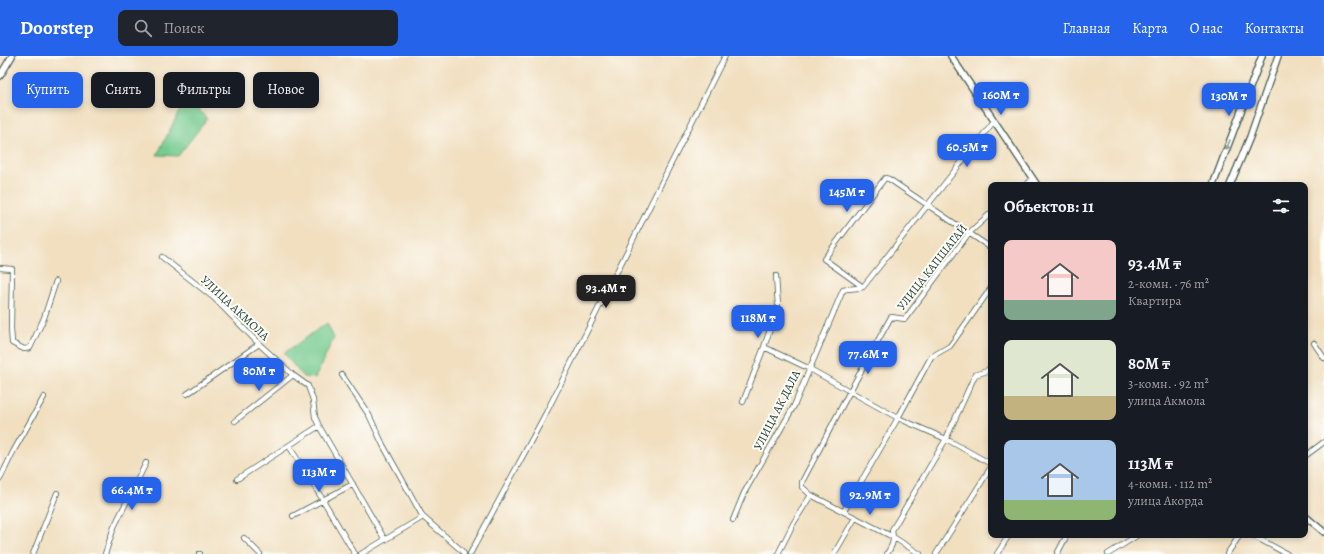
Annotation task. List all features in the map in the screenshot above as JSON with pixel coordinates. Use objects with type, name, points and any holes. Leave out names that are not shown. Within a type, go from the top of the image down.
[{"type":"street","points":[[0,76],[12,56]]},
{"type":"street","points":[[470,554],[546,412],[725,56]]},
{"type":"street","points":[[952,56],[1035,182]]},
{"type":"street","points":[[1214,182],[1262,56]]},
{"type":"street","points":[[1231,182],[1250,137],[1278,56]]},
{"type":"street","points":[[988,246],[928,205],[889,179],[886,178],[824,259],[863,287],[928,205],[994,121]]},
{"type":"street","points":[[1030,182],[1033,179]]},
{"type":"street","name":"УЛИЦА КАПШАГАЙ","points":[[811,494],[802,487],[802,482],[891,317],[905,319],[969,233],[988,216]]},
{"type":"street","name":"УЛИЦА АКМОЛА","points":[[162,257],[214,298],[259,344],[293,375],[308,386],[313,400],[315,417],[319,426],[384,540]]},
{"type":"street","points":[[0,268],[12,269],[12,343],[24,349],[30,348],[44,318],[56,282]]},
{"type":"street","points":[[743,402],[778,306],[776,276]]},
{"type":"street","name":"УЛИЦА АК ДАЛА","points":[[734,520],[744,493],[794,406],[843,290],[863,287]]},
{"type":"street","points":[[844,511],[898,418],[931,357],[950,346],[988,292]]},
{"type":"street","points":[[1314,343],[1324,358]]},
{"type":"street","points":[[187,394],[259,344]]},
{"type":"street","points":[[764,347],[810,369],[898,418],[946,439],[988,462]]},
{"type":"street","points":[[887,554],[893,545],[892,530],[946,439],[975,375],[988,370]]},
{"type":"street","points":[[235,421],[293,375]]},
{"type":"street","points":[[342,376],[369,415],[383,445],[423,517],[464,554]]},
{"type":"street","points":[[0,479],[13,452],[44,397]]},
{"type":"street","points":[[237,479],[319,426]]},
{"type":"street","points":[[1308,454],[1324,442]]},
{"type":"street","points":[[289,446],[355,554]]},
{"type":"street","points":[[105,554],[114,527],[146,463]]},
{"type":"street","points":[[936,554],[988,473]]},
{"type":"street","points":[[293,516],[353,484]]},
{"type":"street","points":[[33,554],[57,493]]},
{"type":"street","points":[[778,554],[793,524],[811,494],[920,554]]},
{"type":"street","points":[[361,554],[423,517]]},
{"type":"street","points":[[834,554],[855,518]]},
{"type":"street","points":[[1308,519],[1324,532]]},
{"type":"street","points":[[244,538],[260,554]]},
{"type":"street","points":[[997,554],[1007,538]]},
{"type":"street","points":[[1057,554],[1065,538]]},
{"type":"street","points":[[1108,554],[1133,538]]},
{"type":"street","points":[[1227,554],[1238,538]]},
{"type":"street","points":[[1258,538],[1286,554]]},
{"type":"street","points":[[1276,554],[1280,550]]},
{"type":"green space","points":[[181,108],[197,108],[207,119],[178,156],[157,155]]},
{"type":"green space","points":[[327,323],[334,338],[315,378],[303,377],[284,353]]}]
